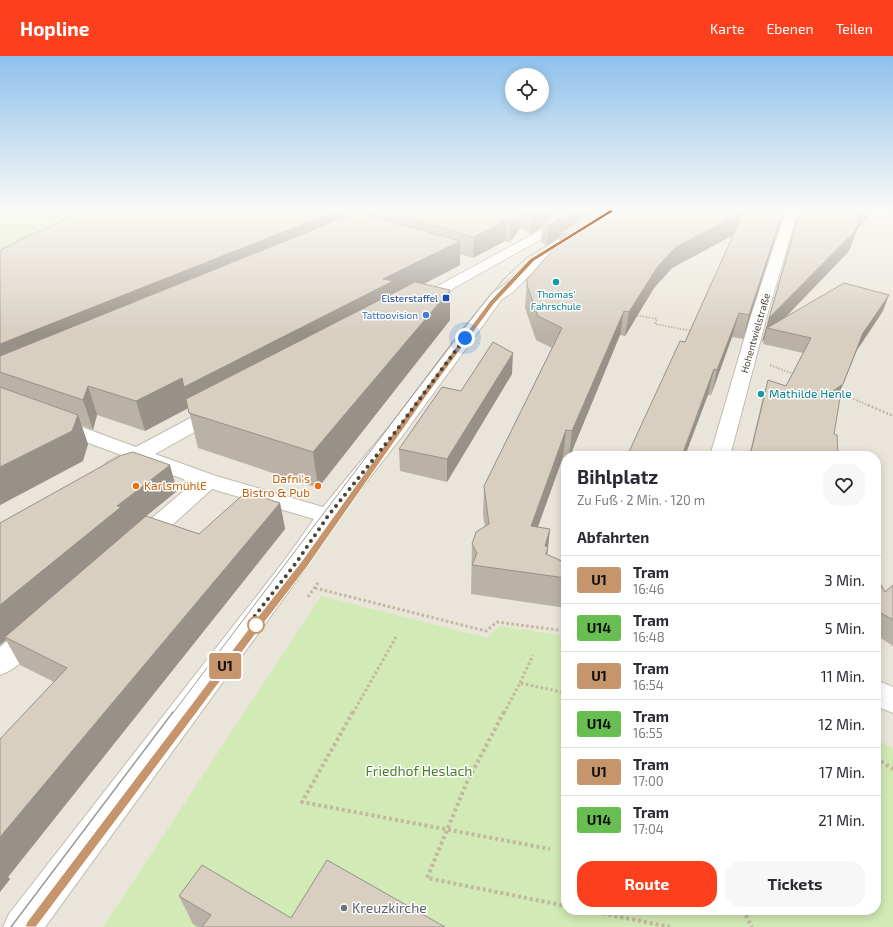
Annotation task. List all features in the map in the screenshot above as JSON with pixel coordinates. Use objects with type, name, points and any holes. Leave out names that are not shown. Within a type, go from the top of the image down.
[{"type":"street","points":[[404,310],[512,252]]},
{"type":"street","points":[[22,927],[296,563],[328,516],[396,431],[497,296],[504,292],[549,252]]},
{"type":"street","name":"Hohentwielstraße","points":[[721,451],[760,312],[779,252]]},
{"type":"street","points":[[467,262],[484,267]]},
{"type":"street","points":[[0,403],[208,481],[328,516]]},
{"type":"street","points":[[96,478],[232,404]]},
{"type":"street","points":[[125,554],[208,481]]},
{"type":"street","points":[[0,664],[54,617]]},
{"type":"street","points":[[881,695],[893,701]]},
{"type":"path","points":[[628,314],[657,319],[655,324],[698,332]]},
{"type":"path","points":[[780,368],[801,377]]},
{"type":"path","points":[[836,392],[893,416]]},
{"type":"path","points":[[315,588],[486,631],[497,622],[561,630]]},
{"type":"path","points":[[396,637],[302,802],[550,849]]},
{"type":"path","points":[[533,656],[467,782],[427,878],[561,905]]},
{"type":"path","points":[[520,683],[561,692]]},
{"type":"path","points":[[881,761],[893,769]]},
{"type":"path","points":[[610,915],[670,927]]},
{"type":"path","points":[[746,915],[752,927]]},
{"type":"shaded area","points":[[0,252],[893,252],[893,927],[0,927]]},
{"type":"green space","name":"Friedhof Heslach","points":[[321,596],[487,638],[499,626],[561,635],[561,915],[881,915],[881,741],[893,749],[893,927],[103,927]]},
{"type":"building","points":[[0,252],[233,252],[0,344]]},
{"type":"building","points":[[259,252],[438,252],[383,279],[393,281],[184,387],[182,378],[136,401],[88,386],[83,400],[0,372],[0,356]]},
{"type":"building","points":[[551,252],[672,252],[658,266],[629,312],[624,311],[572,431],[566,430],[531,526],[550,529],[545,546],[548,547],[546,554],[561,561],[561,577],[472,565],[477,553],[472,544],[476,532],[489,524],[484,486],[562,328],[538,316],[527,285],[527,279]]},
{"type":"building","points":[[726,252],[770,252],[749,315],[739,313],[717,370],[714,369],[684,451],[629,451],[680,341],[685,342]]},
{"type":"building","points":[[788,252],[835,252],[769,318]]},
{"type":"building","points":[[415,282],[450,290],[313,452],[189,413],[186,399]]},
{"type":"building","points":[[844,283],[889,295],[863,333],[843,384],[830,393],[840,398],[834,434],[837,435],[838,451],[751,451],[768,380],[786,386],[811,338],[767,328]]},
{"type":"building","points":[[493,342],[513,353],[447,459],[399,449],[442,387],[461,391]]},
{"type":"building","points":[[0,387],[78,415],[72,431],[0,467]]},
{"type":"building","points":[[133,452],[170,465],[117,506],[121,507],[0,605],[0,523],[122,455]]},
{"type":"building","points":[[246,492],[280,503],[0,837],[0,739],[67,668],[5,637],[146,516],[199,534]]},
{"type":"building","points":[[881,585],[885,592],[893,585],[893,620],[881,613]]},
{"type":"building","points":[[327,860],[445,927],[202,927],[211,915],[179,896],[202,865],[291,918]]},
{"type":"tram line","points":[[173,713],[464,327],[504,279],[526,258],[536,252]]},
{"type":"tram line","name":"U1","points":[[31,927],[256,625],[304,564],[424,394],[482,315],[511,281],[532,260],[545,252]]},
{"type":"tram line","points":[[190,713],[256,625],[304,565],[482,315],[526,266]]},
{"type":"tram line","points":[[11,927],[173,712]]},
{"type":"tram line","points":[[31,927],[191,712]]},
{"type":"place","name":"Thomas' Fahrschule","points":[[556,282]]},
{"type":"place","name":"Elsterstaffel","points":[[446,298]]},
{"type":"place","name":"Tattoovision","points":[[426,315]]},
{"type":"place","name":"Mathilde Henle","points":[[761,394]]},
{"type":"place","name":"KarlsmühlE","points":[[136,486]]},
{"type":"place","name":"Dafni's Bistro & Pub","points":[[318,486]]},
{"type":"place","name":"Kreuzkirche","points":[[344,908]]},
{"type":"route","points":[[256,625],[250,622],[296,563],[328,516],[396,431],[465,338]]}]
